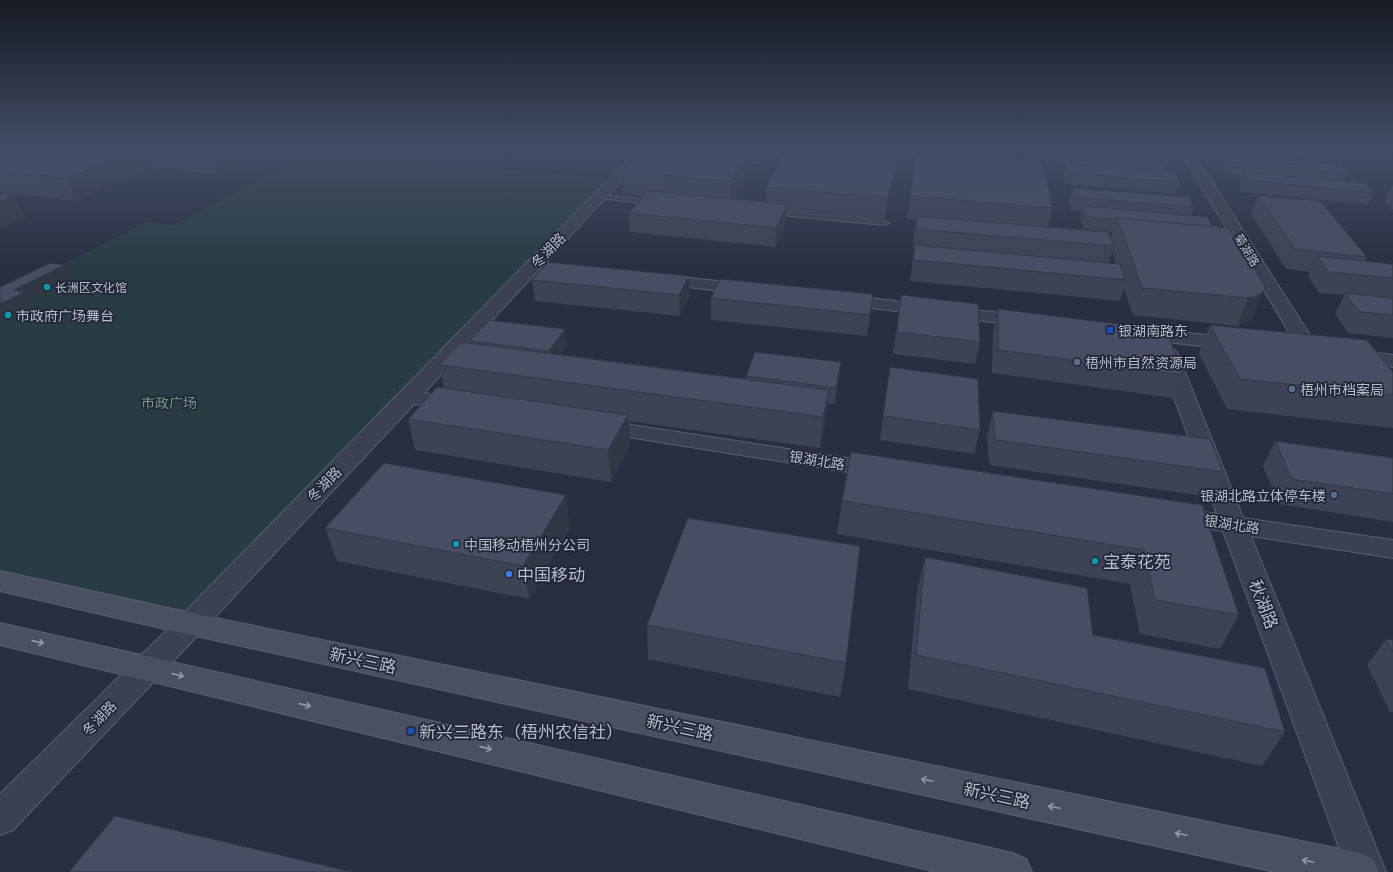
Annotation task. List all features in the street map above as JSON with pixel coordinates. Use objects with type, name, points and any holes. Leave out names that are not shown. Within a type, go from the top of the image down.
[{"type":"main road","name":"新兴三路","points":[[0,581],[191,624],[1360,872]]},
{"type":"main road","points":[[0,634],[1013,872]]},
{"type":"street","name":"冬湖路","points":[[0,818],[191,624],[607,189]]},
{"type":"street","name":"菊湖路","points":[[1212,189],[1323,353]]},
{"type":"street","points":[[533,266],[557,268]]},
{"type":"street","points":[[644,278],[762,291]]},
{"type":"street","points":[[826,298],[1039,322]]},
{"type":"street","points":[[1125,332],[1248,345]]},
{"type":"street","name":"秋湖路","points":[[1162,336],[1367,872]]},
{"type":"street","points":[[1287,349],[1393,361]]},
{"type":"street","points":[[408,397],[478,408]]},
{"type":"street","name":"银湖北路","points":[[580,424],[903,473]]},
{"type":"street","name":"银湖北路","points":[[1154,512],[1393,548]]},
{"type":"lane","points":[[599,197],[663,203]]},
{"type":"lane","points":[[766,212],[885,223]]},
{"type":"green space","name":"市政广场","points":[[242,189],[607,189],[191,624],[0,581],[0,296],[147,222],[172,225]]},
{"type":"building","points":[[785,189],[890,189],[888,198]]},
{"type":"building","points":[[911,189],[1048,189],[1053,208],[910,196]]},
{"type":"building","points":[[1072,189],[1188,197],[1194,207],[1075,197]]},
{"type":"building","points":[[1332,189],[1371,189],[1374,193]]},
{"type":"building","points":[[648,191],[787,204],[776,228],[629,213]]},
{"type":"building","points":[[0,193],[15,195],[0,201]]},
{"type":"building","points":[[1258,196],[1320,201],[1367,257],[1295,249]]},
{"type":"building","points":[[1084,206],[1207,217],[1212,226],[1087,217]]},
{"type":"building","points":[[917,216],[1108,232],[1114,246],[916,229]]},
{"type":"building","points":[[1117,218],[1229,228],[1264,284],[1265,289],[1262,293],[1255,297],[1248,298],[1142,288]]},
{"type":"building","points":[[915,245],[1120,264],[1126,280],[913,260]]},
{"type":"building","points":[[1317,256],[1393,264],[1393,278],[1329,272]]},
{"type":"building","points":[[548,262],[689,276],[679,295],[532,280]]},
{"type":"building","points":[[50,263],[65,265],[14,290],[25,292],[0,304],[0,287]]},
{"type":"building","points":[[720,279],[873,294],[870,315],[711,298]]},
{"type":"building","points":[[1345,293],[1393,298],[1393,315],[1359,312]]},
{"type":"building","points":[[901,295],[978,304],[980,342],[897,332]]},
{"type":"building","points":[[998,309],[1167,330],[1182,375],[998,350]]},
{"type":"building","points":[[489,320],[565,329],[549,351],[470,341]]},
{"type":"building","points":[[1210,325],[1367,340],[1393,372],[1393,395],[1240,379]]},
{"type":"building","points":[[461,342],[829,390],[823,417],[439,365]]},
{"type":"building","points":[[755,352],[841,362],[836,388],[746,376]]},
{"type":"building","points":[[890,367],[978,379],[980,430],[883,416]]},
{"type":"building","points":[[437,387],[628,415],[608,450],[408,419]]},
{"type":"building","points":[[993,411],[1210,439],[1223,472],[995,440]]},
{"type":"building","points":[[1275,441],[1393,458],[1393,494],[1292,479]]},
{"type":"building","points":[[851,452],[1202,505],[1239,615],[1155,600],[1144,550],[842,501]]},
{"type":"building","points":[[384,463],[566,495],[523,566],[325,528]]},
{"type":"building","points":[[688,518],[860,546],[846,663],[647,625]]},
{"type":"building","points":[[925,557],[1087,588],[1093,635],[1265,668],[1285,732],[916,655]]},
{"type":"building","points":[[1386,639],[1393,640],[1393,652]]},
{"type":"building","points":[[115,816],[352,872],[69,872]]},
{"type":"place","name":"长洲区文化馆","points":[[47,287]]},
{"type":"place","name":"市政府广场舞台","points":[[8,315]]},
{"type":"place","name":"银湖南路东","points":[[1110,330]]},
{"type":"place","name":"梧州市自然资源局","points":[[1077,362]]},
{"type":"place","name":"梧州市档案局","points":[[1292,389]]},
{"type":"place","name":"银湖北路立体停车楼","points":[[1334,495]]},
{"type":"place","name":"中国移动梧州分公司","points":[[456,544]]},
{"type":"place","name":"宝泰花苑","points":[[1095,561]]},
{"type":"place","name":"中国移动","points":[[509,574]]},
{"type":"place","name":"新兴三路东（梧州农信社）","points":[[411,731]]}]
